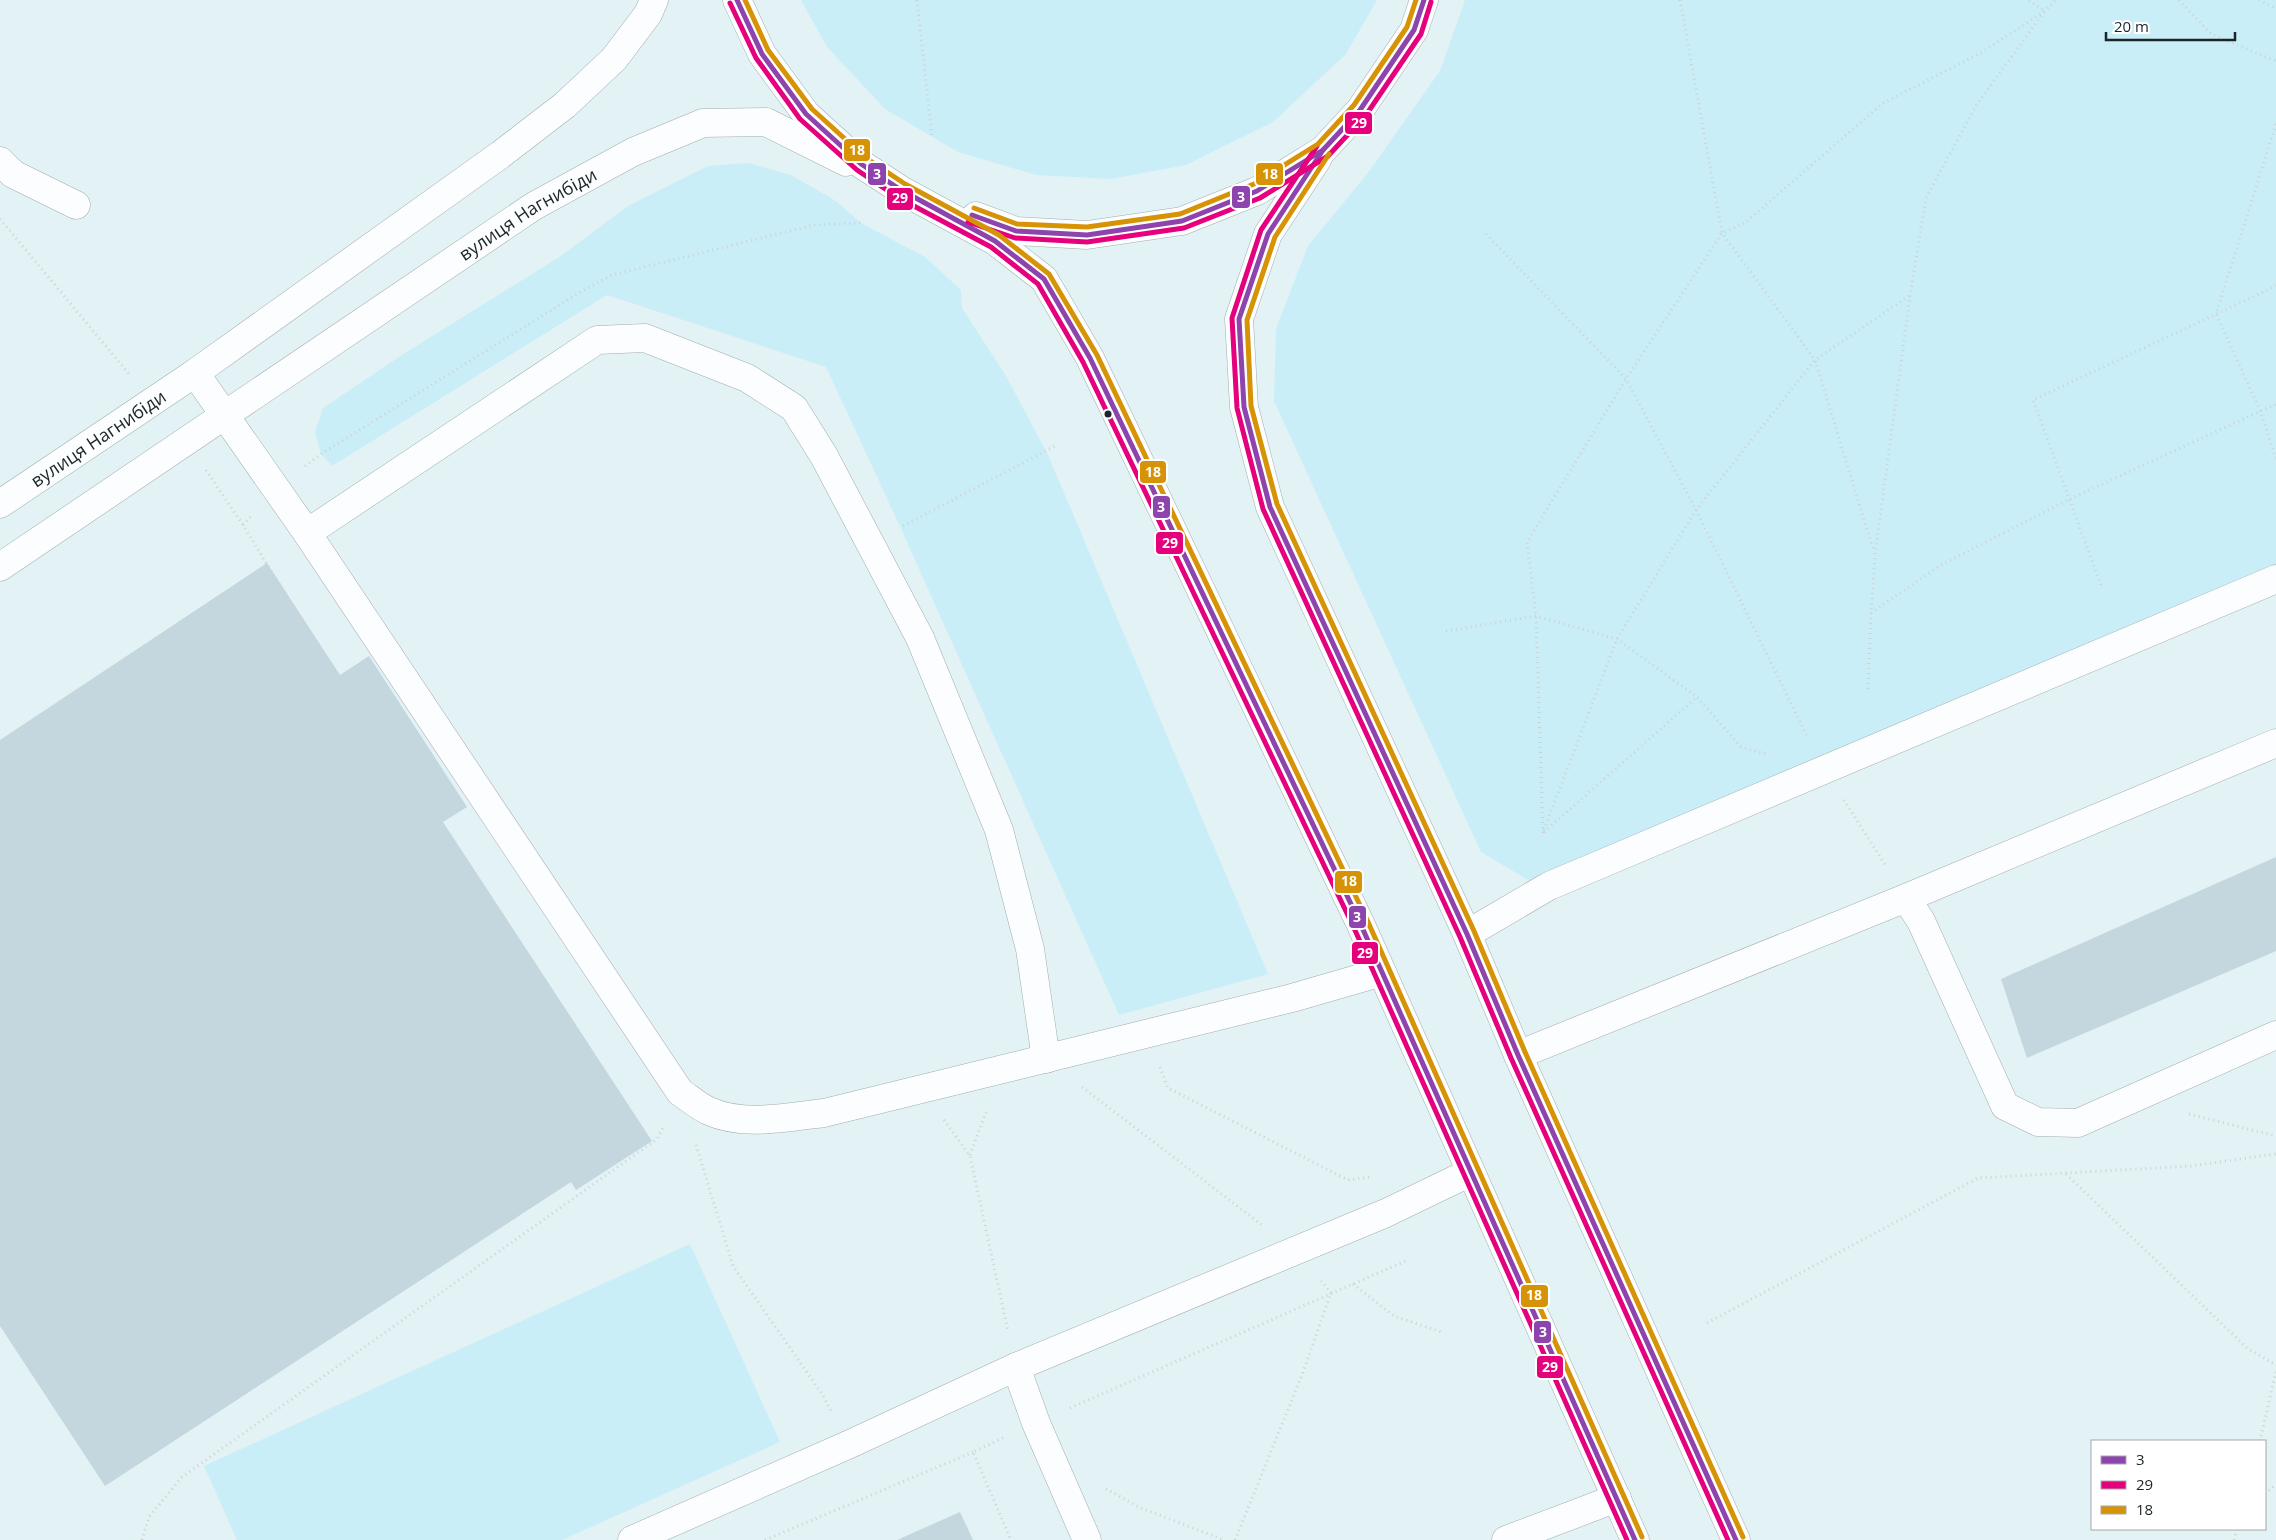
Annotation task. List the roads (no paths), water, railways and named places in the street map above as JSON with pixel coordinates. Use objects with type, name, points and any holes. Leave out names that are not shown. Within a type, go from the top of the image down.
[{"type":"street","name":"вулиця Нагнибіди","points":[[0,504],[195,373],[500,155],[565,105],[614,59],[648,14],[654,0]]},
{"type":"street","points":[[738,0],[762,54],[806,114],[862,164],[901,190],[995,241],[1044,279],[1090,358],[1382,972],[1635,1540]]},
{"type":"street","points":[[1424,0],[1414,30],[1360,110],[1323,150],[1268,234],[1239,320],[1244,407],[1270,507],[1467,934],[1518,1055],[1736,1540]]},
{"type":"street","name":"вулиця Нагнибіди","points":[[0,567],[225,413],[534,206],[632,152],[703,123],[766,122],[901,190]]},
{"type":"street","points":[[901,190],[1016,231],[1087,235],[1182,221],[1257,191],[1323,150]]},
{"type":"street","points":[[0,161],[13,174],[76,205]]},
{"type":"street","points":[[307,533],[597,340],[645,338],[746,378],[794,408],[824,456],[920,638],[999,830],[1030,949],[1046,1059]]},
{"type":"street","points":[[195,373],[225,413],[307,533],[680,1092],[708,1111],[732,1118],[764,1119],[824,1113],[1292,998],[1382,972]]},
{"type":"street","points":[[1467,934],[1549,886],[2276,579]]},
{"type":"street","points":[[1518,1055],[1906,898],[2276,743]]},
{"type":"street","points":[[1906,898],[1921,921],[2005,1106],[2038,1122],[2078,1123],[2276,1035]]},
{"type":"street","points":[[632,1540],[850,1444],[1016,1367],[1386,1213],[1471,1172]]},
{"type":"street","points":[[1016,1367],[1036,1423],[1087,1540]]},
{"type":"street","points":[[1506,1540],[1616,1498]]}]
